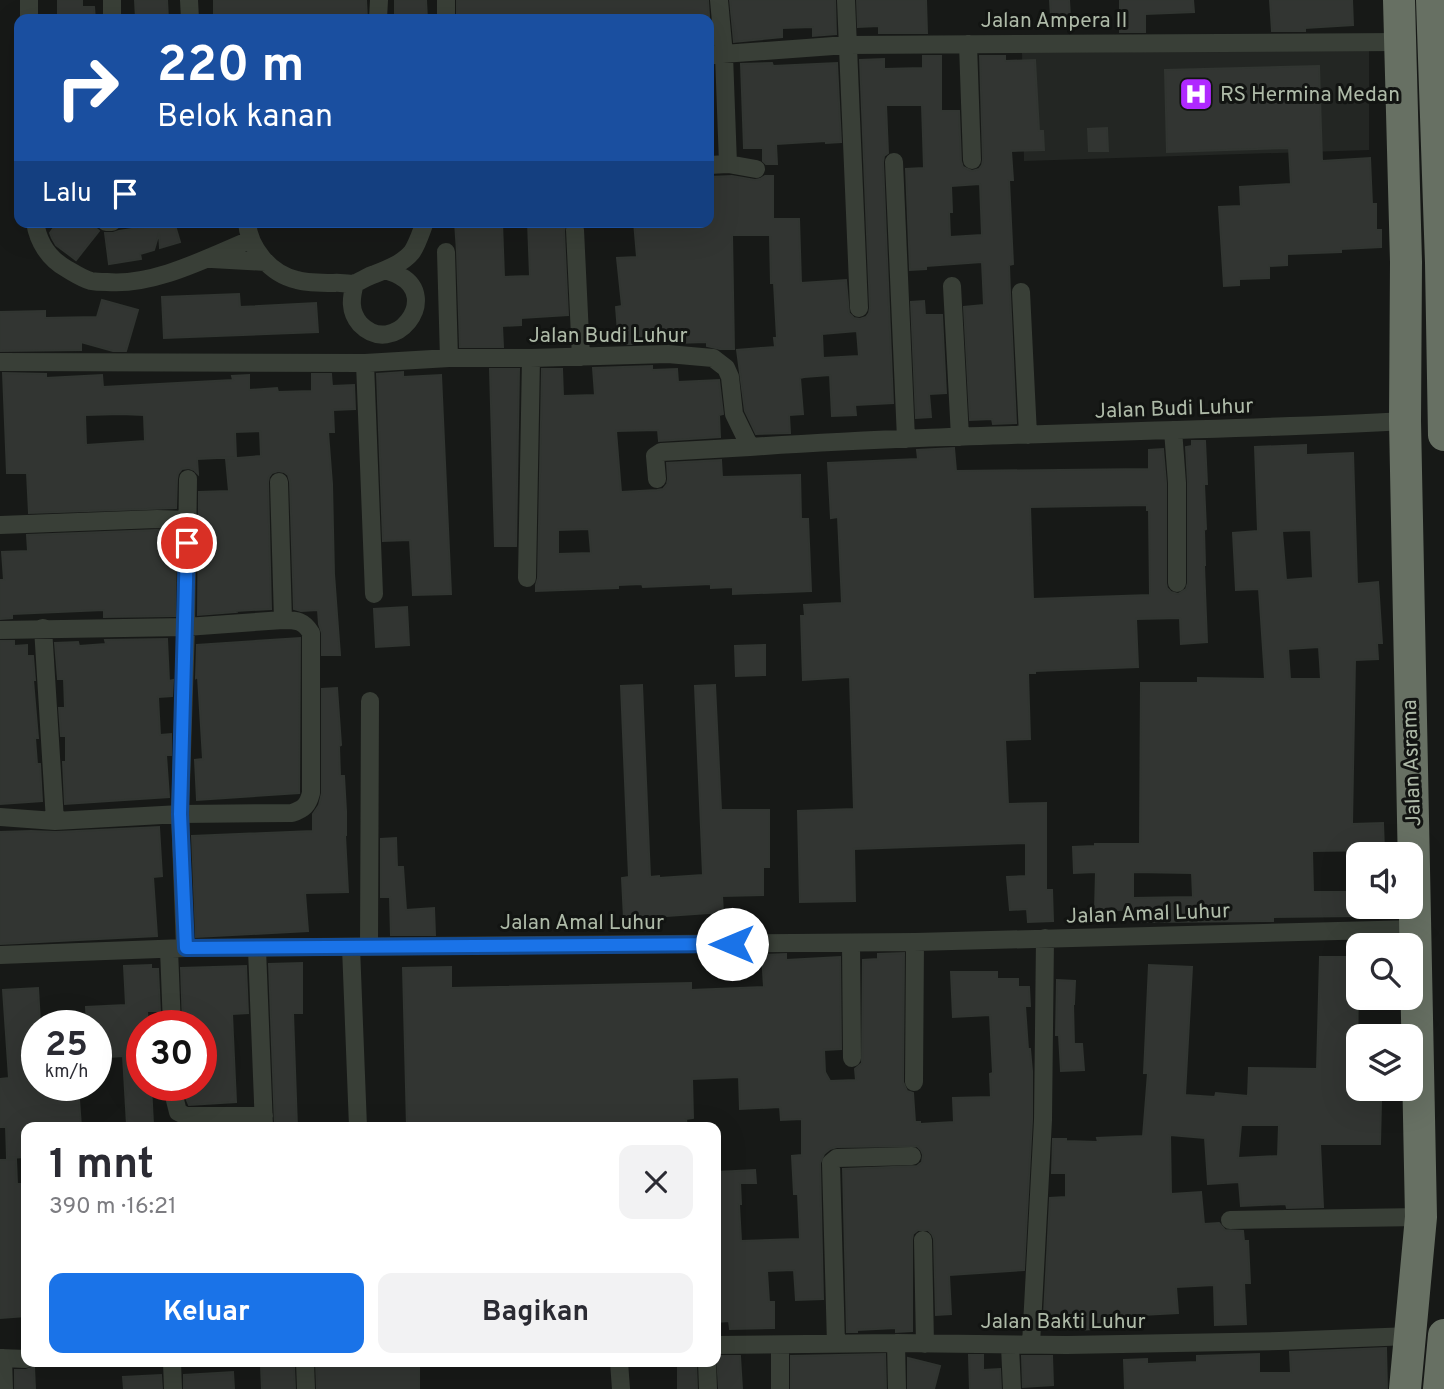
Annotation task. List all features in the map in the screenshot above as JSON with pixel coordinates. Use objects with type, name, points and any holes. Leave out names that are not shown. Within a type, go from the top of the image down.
[{"type":"highway","points":[[1399,0],[1400,42],[1428,263],[1444,435]]},
{"type":"highway","points":[[1428,263],[1432,0]]},
{"type":"highway","name":"Jalan Asrama","points":[[1405,1389],[1421,1217],[1405,421],[1428,263]]},
{"type":"highway","points":[[1439,1389],[1444,1335]]},
{"type":"street","points":[[719,0],[716,55],[728,164]]},
{"type":"street","points":[[846,0],[859,307]]},
{"type":"street","name":"Jalan Ampera II","points":[[716,55],[847,45],[1400,42]]},
{"type":"street","points":[[968,44],[972,160]]},
{"type":"street","points":[[894,162],[906,439]]},
{"type":"street","points":[[714,164],[756,169]]},
{"type":"street","points":[[37,228],[41,245],[62,267],[91,281],[120,283],[145,280],[205,259],[249,231],[266,262],[284,275],[297,280],[355,283],[403,260],[412,251],[423,228]]},
{"type":"street","points":[[575,230],[581,357]]},
{"type":"street","points":[[446,252],[449,358]]},
{"type":"street","points":[[205,259],[266,262]]},
{"type":"street","points":[[355,283],[351,302],[355,317],[361,325],[379,334],[403,328],[414,313],[413,290],[406,280],[385,270]]},
{"type":"street","points":[[952,286],[960,437]]},
{"type":"street","points":[[1021,292],[1028,435]]},
{"type":"street","name":"Jalan Budi Luhur","points":[[0,362],[365,362],[668,354],[713,358],[726,368],[730,377],[734,414],[750,447],[1405,421]]},
{"type":"street","points":[[527,578],[531,358]]},
{"type":"street","points":[[365,362],[374,594]]},
{"type":"street","points":[[1173,430],[1177,483],[1177,583]]},
{"type":"street","points":[[657,479],[655,456],[661,452],[750,447]]},
{"type":"street","points":[[173,1010],[177,949],[188,479]]},
{"type":"street","points":[[279,482],[284,620]]},
{"type":"street","points":[[0,525],[188,520]]},
{"type":"street","points":[[0,630],[186,627],[284,620],[303,623],[312,633],[311,793],[308,803],[301,810],[292,813],[180,814],[55,821],[0,817]]},
{"type":"street","points":[[44,628],[55,821]]},
{"type":"street","points":[[358,1122],[360,946],[370,701]]},
{"type":"street","name":"Jalan Amal Luhur","points":[[0,955],[360,946],[915,942],[1416,929]]},
{"type":"street","points":[[1031,1344],[1043,1120],[1045,938]]},
{"type":"street","points":[[914,1082],[915,942]]},
{"type":"street","points":[[851,943],[852,1058]]},
{"type":"street","points":[[175,1101],[178,1112],[186,1116],[264,1121],[257,949]]},
{"type":"street","points":[[836,1344],[831,1163],[838,1158],[912,1156]]},
{"type":"street","points":[[1230,1220],[1421,1217]]},
{"type":"street","points":[[923,1240],[925,1344]]},
{"type":"street","name":"Jalan Bakti Luhur","points":[[721,1345],[1093,1345],[1410,1336]]},
{"type":"street","points":[[896,1343],[897,1389]]},
{"type":"street","points":[[779,1345],[780,1389]]},
{"type":"street","points":[[1010,1346],[1012,1389]]},
{"type":"street","points":[[4,1389],[2,1358],[21,1359]]},
{"type":"street","points":[[172,1367],[173,1389]]},
{"type":"street","points":[[306,1367],[306,1389]]},
{"type":"street","points":[[619,1367],[621,1389]]},
{"type":"street","points":[[707,1367],[708,1389]]},
{"type":"shaded area","name":"RS Hermina Medan","points":[[1369,50],[1369,150],[1024,161],[1022,53]]},
{"type":"building","points":[[58,0],[82,0],[82,7],[94,7],[95,14],[58,14]]},
{"type":"building","points":[[135,0],[167,0],[168,14],[136,14]]},
{"type":"building","points":[[214,0],[366,0],[367,14],[214,14]]},
{"type":"building","points":[[395,0],[426,0],[427,14],[395,14]]},
{"type":"building","points":[[457,0],[708,0],[709,14],[457,14]]},
{"type":"building","points":[[730,0],[835,0],[836,34],[813,36],[813,27],[782,28],[782,37],[734,42]]},
{"type":"building","points":[[857,0],[926,0],[927,33],[879,33],[879,26],[858,27]]},
{"type":"building","points":[[1050,0],[1069,0],[1070,17],[1051,18]]},
{"type":"building","points":[[1120,0],[1193,0],[1194,12],[1145,14],[1145,32],[1120,32]]},
{"type":"building","points":[[1270,0],[1352,0],[1353,25],[1305,28],[1305,31],[1272,31]]},
{"type":"building","points":[[923,56],[941,56],[941,111],[959,111],[961,161],[963,167],[972,171],[979,169],[983,160],[980,56],[1005,56],[1005,61],[1035,60],[1039,131],[1043,131],[1044,150],[1011,151],[1013,180],[1009,180],[1013,264],[1009,265],[1016,423],[993,424],[992,419],[970,420],[964,307],[984,305],[982,262],[926,266],[926,269],[910,270],[906,169],[924,168],[922,105],[886,105],[888,153],[883,162],[893,403],[855,405],[856,415],[832,416],[830,375],[804,377],[800,378],[803,414],[789,415],[790,433],[756,434],[745,411],[737,350],[775,347],[774,338],[777,338],[774,283],[771,283],[770,235],[732,235],[734,349],[707,346],[707,342],[673,343],[673,338],[633,340],[634,344],[619,344],[616,307],[622,306],[617,258],[637,257],[635,228],[714,228],[714,177],[732,176],[755,180],[773,176],[773,219],[799,219],[801,283],[846,280],[849,313],[854,318],[866,317],[870,308],[860,60],[884,59],[884,69],[923,68]],"holes":[[[980,184],[982,235],[950,237],[951,186]],[[857,331],[859,356],[823,358],[822,334]]]},
{"type":"building","points":[[772,63],[773,66],[837,63],[841,142],[776,144],[777,164],[766,164],[763,161],[763,148],[744,148],[741,64]]},
{"type":"building","points":[[1319,66],[1322,161],[1370,158],[1372,204],[1376,204],[1376,230],[1381,230],[1381,247],[1287,254],[1287,265],[1269,266],[1269,278],[1239,279],[1239,285],[1224,286],[1219,207],[1241,206],[1240,187],[1291,184],[1289,148],[1167,152],[1165,70]]},
{"type":"building","points":[[1107,128],[1108,151],[1089,151],[1088,129]]},
{"type":"building","points":[[54,228],[95,228],[99,231],[76,260],[56,245],[50,233]]},
{"type":"building","points":[[176,228],[180,242],[160,248],[159,233],[154,250],[140,254],[141,259],[109,264],[105,233]]},
{"type":"building","points":[[455,228],[502,228],[504,277],[530,276],[528,228],[565,228],[568,315],[521,318],[521,325],[502,326],[503,347],[460,347]]},
{"type":"building","points":[[239,294],[240,307],[316,303],[318,332],[164,338],[162,297]]},
{"type":"building","points":[[102,300],[138,310],[126,351],[113,351],[81,342],[81,350],[0,351],[0,312],[45,311],[45,318],[97,317]]},
{"type":"building","points":[[924,301],[925,315],[942,315],[946,393],[929,394],[931,417],[916,418],[911,302]]},
{"type":"building","points":[[652,366],[652,370],[677,369],[678,382],[719,380],[723,414],[719,415],[720,437],[659,441],[658,430],[616,431],[621,492],[663,489],[668,479],[667,463],[721,460],[722,477],[800,475],[801,519],[808,519],[811,591],[733,594],[733,587],[711,588],[711,584],[643,587],[642,584],[618,585],[618,588],[536,591],[542,369],[562,369],[563,396],[595,395],[593,368]],"holes":[[[589,529],[591,553],[558,554],[558,530]]]},
{"type":"building","points":[[490,369],[519,369],[516,546],[495,546]]},
{"type":"building","points":[[403,372],[403,377],[441,375],[451,594],[413,595],[410,540],[383,541],[377,374]]},
{"type":"building","points":[[3,373],[46,374],[46,378],[102,375],[103,387],[233,380],[232,376],[249,375],[249,390],[277,388],[278,392],[312,391],[312,374],[331,374],[332,386],[354,385],[355,409],[333,410],[334,432],[328,432],[340,655],[322,655],[318,610],[294,609],[290,482],[284,472],[272,473],[268,482],[271,609],[198,615],[199,492],[229,491],[226,459],[261,456],[260,431],[235,432],[236,457],[197,459],[198,474],[189,468],[182,469],[177,479],[176,508],[29,513],[27,473],[7,473]],"holes":[[[85,415],[144,415],[145,441],[86,445]]]},
{"type":"building","points":[[1192,441],[1205,441],[1207,484],[1204,484],[1204,565],[1207,642],[1181,644],[1180,618],[1136,619],[1138,667],[1028,673],[1030,739],[1005,740],[1008,804],[1046,803],[1046,890],[1052,890],[1053,921],[1028,922],[1027,909],[1010,910],[1007,877],[1026,876],[1026,843],[854,849],[855,901],[800,902],[798,811],[854,809],[850,677],[803,680],[801,616],[805,616],[804,605],[842,603],[838,517],[831,518],[828,463],[918,459],[917,450],[954,448],[956,471],[1149,469],[1149,450],[1163,449],[1166,483],[1166,583],[1171,592],[1178,594],[1186,589],[1188,583],[1186,447],[1192,446]],"holes":[[[1147,505],[1150,595],[1033,599],[1030,507]]]},
{"type":"building","points":[[1306,445],[1306,455],[1353,453],[1357,584],[1378,582],[1382,643],[1377,643],[1378,659],[1355,660],[1352,824],[1383,823],[1384,842],[1346,842],[1346,851],[1312,851],[1313,892],[1346,892],[1346,916],[1273,917],[1273,921],[1141,922],[1141,910],[1095,910],[1096,872],[1074,873],[1073,847],[1140,844],[1141,683],[1198,683],[1198,678],[1265,679],[1259,589],[1236,590],[1233,533],[1258,531],[1255,447]],"holes":[[[1311,530],[1313,578],[1286,580],[1282,531]],[[1319,647],[1321,679],[1290,679],[1288,649]],[[1133,872],[1192,873],[1193,897],[1133,898]]]},
{"type":"building","points":[[173,531],[176,551],[175,616],[104,617],[104,610],[12,614],[12,618],[0,619],[0,580],[4,580],[2,552],[28,551],[27,535]]},
{"type":"building","points":[[407,607],[409,645],[376,647],[374,609]]},
{"type":"building","points":[[300,638],[299,793],[197,800],[195,760],[203,759],[198,677],[196,678],[197,645]]},
{"type":"building","points":[[167,639],[169,681],[173,680],[172,696],[158,697],[160,735],[171,734],[171,755],[166,755],[169,797],[65,804],[63,762],[66,762],[66,736],[61,736],[59,708],[65,708],[64,679],[58,679],[55,643],[78,642],[79,646],[106,644],[105,640]]},
{"type":"building","points":[[0,641],[14,641],[14,646],[27,645],[27,656],[33,656],[38,738],[35,738],[42,801],[0,804]]},
{"type":"building","points":[[765,645],[765,675],[736,676],[735,646]]},
{"type":"building","points":[[642,685],[650,877],[703,875],[695,686],[715,685],[721,810],[769,810],[769,867],[763,867],[763,895],[722,896],[723,912],[624,919],[622,878],[629,877],[621,686]]},
{"type":"building","points":[[337,688],[340,776],[344,776],[346,811],[348,892],[305,893],[308,931],[196,937],[192,836],[313,831],[313,814],[322,793],[322,689]]},
{"type":"building","points":[[159,827],[162,876],[153,877],[157,936],[0,944],[0,832]]},
{"type":"building","points":[[396,838],[397,867],[403,867],[406,910],[434,908],[435,935],[391,935],[390,897],[381,897],[381,839]]},
{"type":"building","points":[[904,953],[903,1082],[907,1091],[913,1093],[915,1122],[920,1124],[954,1122],[953,1098],[991,1097],[990,1074],[993,1073],[990,1015],[953,1017],[951,972],[997,972],[997,979],[1018,979],[1018,987],[1029,987],[1030,1006],[1025,1006],[1032,1071],[1032,1120],[1024,1270],[949,1275],[951,1314],[936,1315],[934,1239],[928,1230],[918,1230],[913,1234],[912,1240],[912,1331],[896,1332],[896,1328],[847,1332],[843,1169],[917,1166],[922,1162],[923,1155],[917,1146],[837,1147],[824,1154],[820,1163],[823,1299],[796,1300],[794,1270],[767,1271],[769,1302],[774,1302],[774,1328],[730,1329],[729,1321],[721,1322],[721,1172],[755,1170],[756,1183],[740,1183],[741,1241],[800,1239],[798,1194],[794,1194],[792,1156],[802,1155],[802,1119],[781,1120],[780,1107],[740,1109],[739,1077],[692,1079],[693,1118],[686,1119],[686,1122],[407,1122],[403,968],[451,967],[451,988],[691,983],[691,990],[764,987],[762,955],[786,954],[786,960],[840,957],[841,1049],[824,1050],[825,1072],[830,1081],[856,1080],[855,1069],[862,1063],[863,960],[878,959],[878,954]]},
{"type":"building","points":[[1320,957],[1346,957],[1346,1010],[1358,1010],[1358,1024],[1346,1024],[1346,1101],[1381,1102],[1380,1144],[1320,1144],[1323,1207],[1287,1208],[1286,1204],[1241,1206],[1239,1182],[1208,1184],[1205,1138],[1170,1135],[1171,1194],[1201,1192],[1204,1224],[1219,1223],[1225,1230],[1243,1231],[1244,1241],[1248,1241],[1250,1283],[1244,1283],[1246,1324],[1215,1325],[1214,1285],[1176,1287],[1178,1313],[1141,1315],[1142,1324],[1080,1330],[1079,1313],[1044,1314],[1050,1198],[1066,1197],[1066,1173],[1052,1173],[1053,1139],[1098,1142],[1097,1138],[1143,1136],[1148,1073],[1144,1073],[1149,965],[1192,967],[1185,1095],[1215,1097],[1216,1093],[1248,1096],[1249,1068],[1317,1069]],"holes":[[[1241,1125],[1279,1125],[1278,1156],[1238,1158]]]},
{"type":"building","points":[[302,963],[302,1013],[293,1013],[297,1122],[275,1122],[269,964]]},
{"type":"building","points":[[151,965],[151,969],[158,969],[160,1010],[126,1010],[126,1101],[152,1101],[153,1122],[127,1122],[123,1056],[112,1057],[112,1010],[86,1010],[86,1007],[126,1005],[124,966]]},
{"type":"building","points":[[246,966],[248,1013],[232,1014],[236,1102],[189,1105],[187,1101],[217,1101],[217,1010],[182,1010],[181,968]]},
{"type":"building","points":[[1057,980],[1075,981],[1074,1044],[1082,1044],[1084,1070],[1061,1071],[1059,1035],[1056,1035]]},
{"type":"building","points":[[38,988],[39,1010],[21,1010],[21,1101],[79,1101],[81,1122],[21,1122],[21,1157],[7,1158],[6,1127],[0,1127],[0,1079],[9,1078],[3,990]]},
{"type":"building","points":[[16,1159],[17,1184],[21,1184],[21,1316],[0,1318],[0,1160]]},
{"type":"building","points":[[1386,1348],[1387,1389],[1125,1389],[1124,1360],[1147,1359],[1147,1364],[1197,1362],[1197,1356],[1259,1354],[1259,1373],[1291,1373],[1290,1352]]},
{"type":"building","points":[[885,1354],[886,1389],[791,1389],[791,1356]]},
{"type":"building","points":[[969,1355],[983,1355],[983,1370],[1000,1369],[1001,1389],[970,1389]]},
{"type":"building","points":[[721,1356],[740,1356],[742,1389],[719,1389],[718,1367],[721,1367]]},
{"type":"building","points":[[1022,1356],[1052,1356],[1053,1385],[1023,1387]]},
{"type":"building","points":[[908,1358],[940,1366],[934,1389],[908,1389]]},
{"type":"building","points":[[34,1367],[35,1389],[15,1389],[15,1370]]},
{"type":"building","points":[[261,1367],[294,1367],[295,1389],[262,1389]]},
{"type":"building","points":[[316,1367],[419,1368],[419,1389],[317,1389]]},
{"type":"building","points":[[678,1367],[696,1367],[697,1389],[678,1389]]},
{"type":"building","points":[[233,1372],[234,1389],[184,1389],[184,1375]]},
{"type":"building","points":[[161,1375],[162,1389],[124,1389],[123,1377]]},
{"type":"place","name":"RS Hermina Medan","points":[[1196,94]]},
{"type":"route","points":[[187,543],[180,814],[186,948],[732,944]]}]
